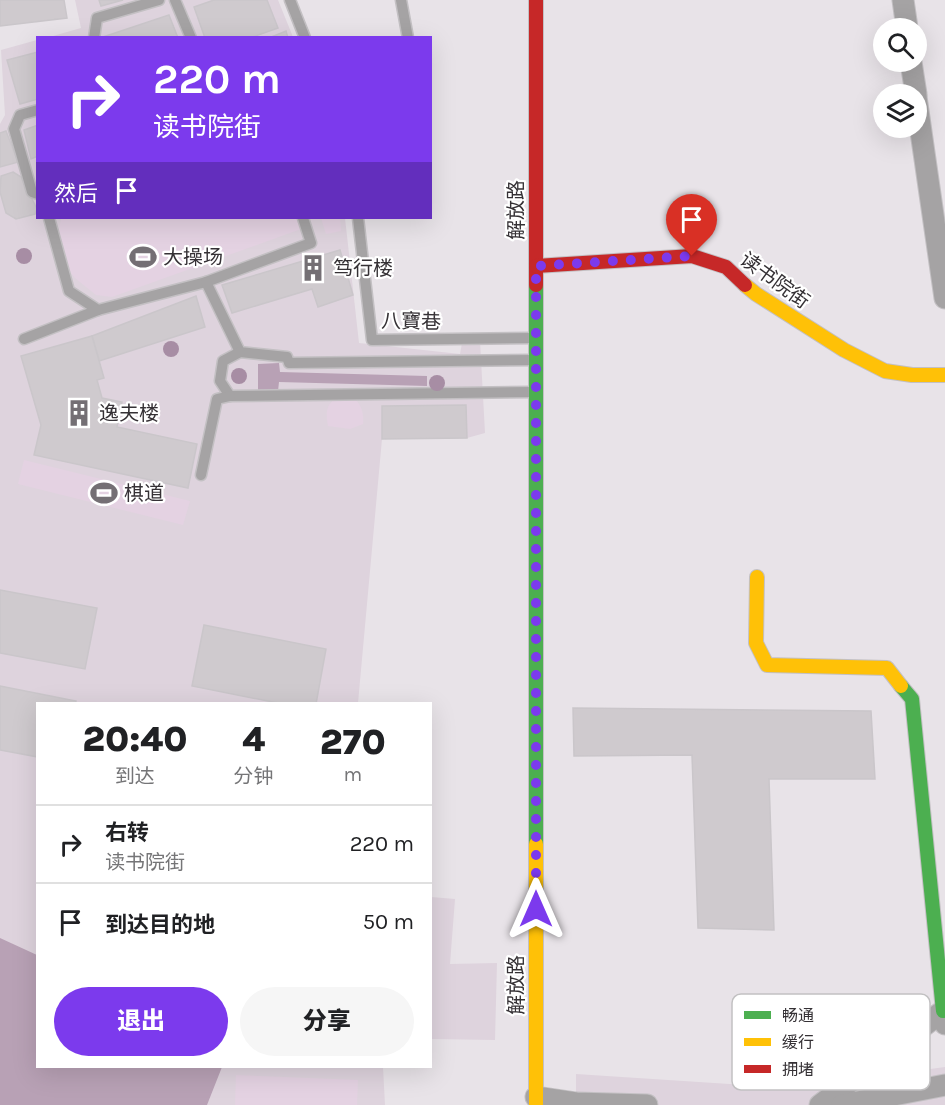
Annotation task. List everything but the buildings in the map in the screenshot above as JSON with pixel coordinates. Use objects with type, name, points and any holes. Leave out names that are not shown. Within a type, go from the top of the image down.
[{"type":"street","name":"解放路","points":[[536,0],[536,1101]]},
{"type":"street","points":[[903,0],[906,18]]},
{"type":"street","points":[[922,138],[945,298]]},
{"type":"street","name":"读书院街","points":[[536,266],[692,256],[726,267],[756,294],[844,350],[885,371],[912,375],[945,375]]},
{"type":"street","points":[[757,577],[756,643],[767,665],[887,668],[912,699],[943,972],[944,1018],[930,1028]]},
{"type":"street","points":[[930,1088],[945,1085]]},
{"type":"street","points":[[820,1105],[841,1090]]},
{"type":"street","points":[[842,1105],[919,1090]]},
{"type":"street","points":[[536,1101],[647,1105]]},
{"type":"lane","points":[[94,36],[97,18],[159,0]]},
{"type":"lane","points":[[175,0],[190,36]]},
{"type":"lane","points":[[290,0],[304,36]]},
{"type":"lane","points":[[401,0],[408,36]]},
{"type":"lane","points":[[36,111],[20,115],[14,129],[32,192],[36,193]]},
{"type":"lane","points":[[49,219],[69,291],[98,310]]},
{"type":"lane","points":[[24,339],[98,310],[206,282],[311,243],[303,219]]},
{"type":"lane","name":"八寶巷","points":[[358,219],[372,340],[536,338]]},
{"type":"lane","points":[[206,282],[240,352]]},
{"type":"lane","points":[[231,396],[220,381],[223,361],[240,352],[287,357],[289,363],[536,360]]},
{"type":"lane","points":[[201,475],[217,399],[231,396],[536,392]]},
{"type":"shaded area","points":[[75,0],[278,0],[293,36],[53,36],[81,28]]},
{"type":"shaded area","points":[[36,40],[36,219],[345,219],[359,343],[460,354],[462,343],[480,341],[485,433],[467,438],[466,405],[382,406],[382,439],[358,702],[36,702],[36,1068],[383,1068],[385,1105],[0,1105],[0,124],[5,115],[1,50]]},
{"type":"shaded area","name":"大操场","points":[[61,219],[297,219],[301,229],[112,297],[96,295],[75,278],[64,264],[59,231]]},
{"type":"shaded area","points":[[321,219],[340,219],[341,231],[326,234]]},
{"type":"shaded area","points":[[279,363],[280,372],[427,376],[427,386],[279,382],[278,391],[258,390],[258,364]]},
{"type":"shaded area","points":[[350,395],[361,408],[363,424],[350,429],[328,426],[327,413],[330,404],[337,398]]},
{"type":"shaded area","name":"棋道","points":[[24,460],[190,501],[183,525],[18,484]]},
{"type":"shaded area","points":[[432,897],[455,899],[450,964],[497,963],[495,1040],[432,1039]]},
{"type":"shaded area","points":[[0,938],[36,955],[36,1068],[222,1068],[207,1105],[0,1105]]},
{"type":"shaded area","points":[[945,1067],[945,1105],[576,1105],[576,1074],[732,1084],[732,1090],[930,1090],[930,1069]]},
{"type":"shaded area","points":[[236,1075],[358,1080],[357,1105],[235,1105]]},
{"type":"traffic: fast","points":[[536,285],[536,844]]},
{"type":"traffic: fast","points":[[901,686],[912,699],[943,1011]]},
{"type":"traffic: slow","points":[[745,285],[844,350],[885,371],[912,375],[945,375]]},
{"type":"traffic: slow","points":[[757,577],[756,643],[767,665],[887,668],[901,686]]},
{"type":"traffic: slow","points":[[536,844],[536,1105]]},
{"type":"traffic: jam","points":[[536,0],[536,285]]},
{"type":"traffic: jam","points":[[536,266],[692,256],[726,267],[745,285]]},
{"type":"place","name":"大操场","points":[[143,257]]},
{"type":"place","name":"笃行楼","points":[[313,268]]},
{"type":"place","name":"逸夫楼","points":[[79,413]]},
{"type":"place","name":"棋道","points":[[104,493]]},
{"type":"route","points":[[536,909],[536,266],[692,256]]}]
